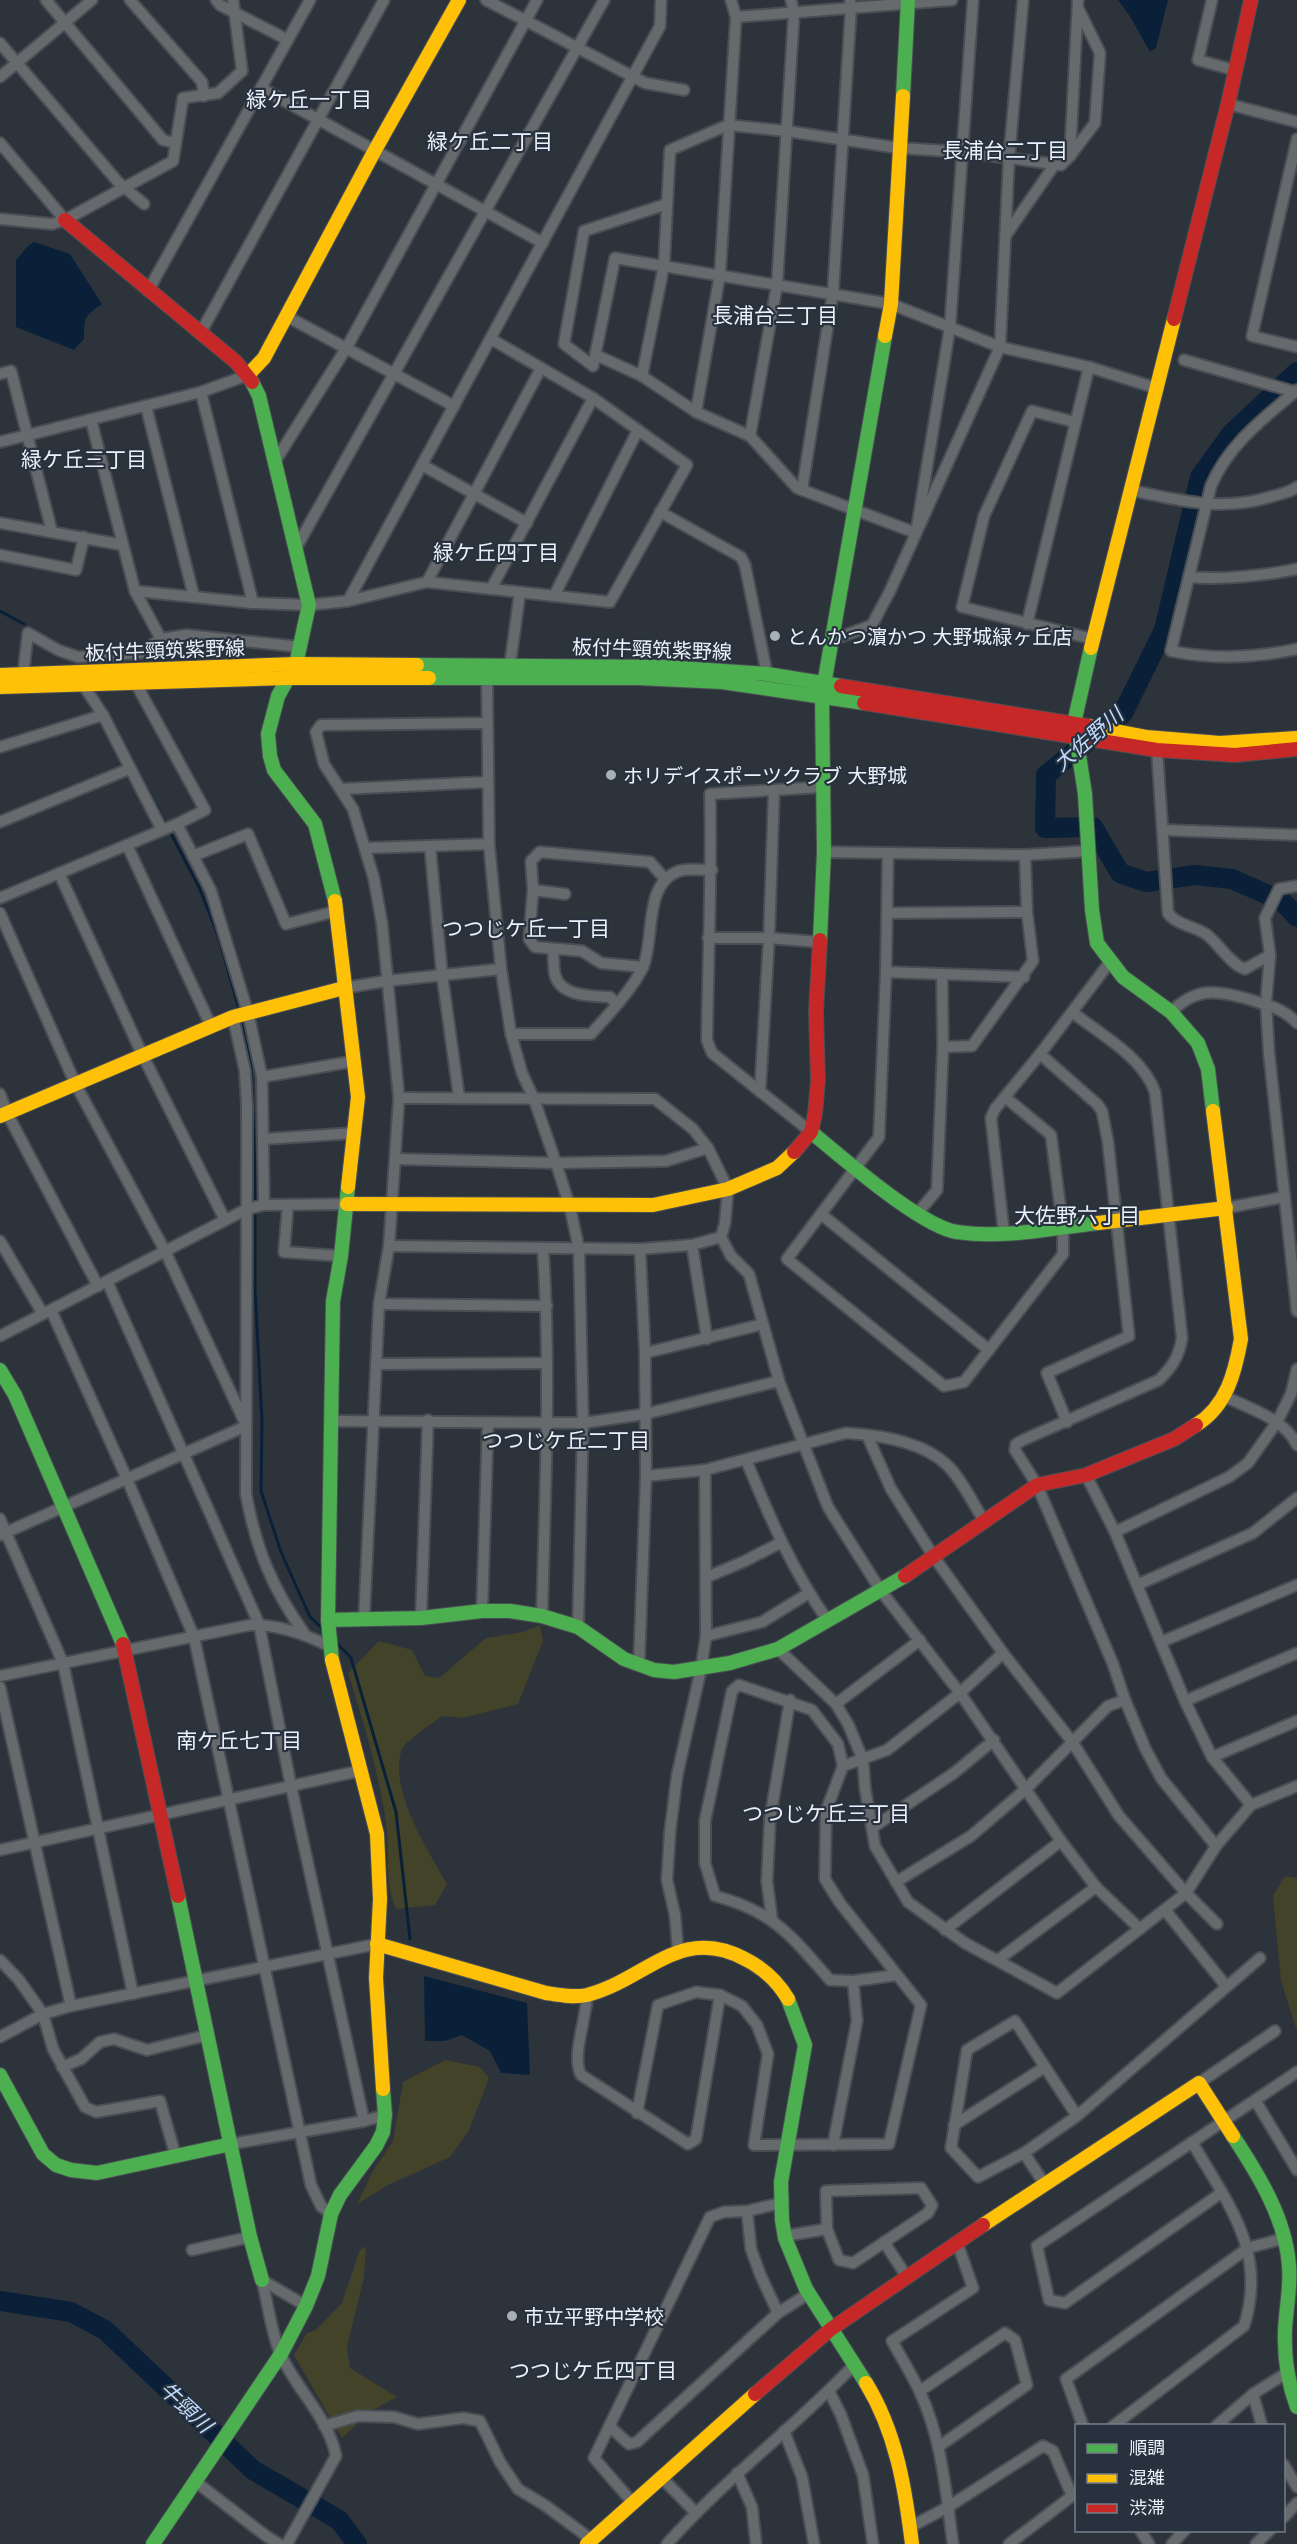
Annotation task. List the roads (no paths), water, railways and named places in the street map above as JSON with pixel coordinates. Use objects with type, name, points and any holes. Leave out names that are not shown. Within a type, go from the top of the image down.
[{"type":"street","points":[[46,0],[163,140],[176,143]]},
{"type":"street","points":[[0,77],[92,0]]},
{"type":"street","points":[[130,0],[202,82],[204,96]]},
{"type":"street","points":[[216,0],[220,5],[288,40]]},
{"type":"street","points":[[0,219],[52,224],[65,220],[173,161],[183,99],[218,93],[242,71],[233,0]]},
{"type":"street","points":[[148,291],[310,0]]},
{"type":"street","points":[[200,334],[384,0]]},
{"type":"street","points":[[0,442],[201,392],[248,375],[264,358],[375,150],[459,0]]},
{"type":"street","points":[[486,0],[645,83],[684,90]]},
{"type":"street","points":[[274,463],[347,347],[537,0]]},
{"type":"street","points":[[296,548],[604,0]]},
{"type":"street","points":[[348,601],[660,26],[661,0]]},
{"type":"street","points":[[696,412],[720,274],[736,17],[731,0]]},
{"type":"street","points":[[750,436],[777,285],[794,13],[791,0]]},
{"type":"street","points":[[736,17],[794,13],[850,4],[952,0]]},
{"type":"street","points":[[916,532],[950,327],[973,0]]},
{"type":"street","points":[[830,641],[872,625],[1000,347],[1009,158],[1023,0]]},
{"type":"street","points":[[1212,0],[1198,60],[1234,70]]},
{"type":"street","points":[[328,1620],[421,1618],[482,1611],[510,1611],[542,1616],[578,1627],[624,1659],[639,1665],[674,1672],[701,1669],[778,1649],[881,1591],[1037,1485],[1086,1475],[1174,1439],[1203,1421],[1224,1396],[1235,1374],[1241,1339],[1208,1069],[1198,1043],[1171,1012],[1123,977],[1097,943],[1092,910],[1085,794],[1074,723],[1130,490],[1228,104],[1251,0]]},
{"type":"street","points":[[0,1336],[247,1209],[264,1205],[347,1204],[570,1207],[653,1205],[728,1189],[777,1168],[789,1158],[811,1132],[818,1080],[816,1011],[824,852],[823,690],[891,304],[908,2]]},
{"type":"street","points":[[1070,156],[1078,3]]},
{"type":"street","points":[[642,376],[664,265],[670,150],[728,125],[899,148],[963,152],[1061,165],[1095,123],[1100,53],[1078,3]]},
{"type":"street","points":[[802,490],[833,292],[844,140],[850,4]]},
{"type":"street","points":[[0,43],[118,182],[144,204]]},
{"type":"street","points":[[261,88],[543,243]]},
{"type":"street","points":[[1228,104],[1297,122]]},
{"type":"street","points":[[1297,138],[1252,336],[1297,347]]},
{"type":"street","points":[[0,143],[65,220],[248,375],[259,396],[309,605],[296,664],[278,696],[268,734],[270,756],[274,770],[315,824],[325,857],[337,912],[358,1097],[341,1256],[333,1301],[328,1620],[329,1646],[359,1771],[377,1834],[380,1899],[376,1978],[385,2115],[383,2132],[376,2146],[340,2195],[331,2214],[318,2276],[306,2306],[281,2354],[153,2544]]},
{"type":"street","points":[[1006,236],[1055,164]]},
{"type":"street","points":[[667,204],[584,231],[564,344],[593,366],[615,258],[833,292],[891,304],[1000,347],[1089,367],[1156,388]]},
{"type":"street","points":[[286,316],[454,406]]},
{"type":"street","points":[[135,591],[253,603],[309,605],[348,601],[427,582],[610,602],[687,465],[593,398],[491,339]]},
{"type":"street","points":[[596,355],[642,376],[696,412],[750,436],[797,488],[916,532]]},
{"type":"street","points":[[1184,360],[1296,391]]},
{"type":"street","points":[[1027,624],[1089,367]]},
{"type":"street","points":[[427,582],[541,368]]},
{"type":"street","points":[[0,374],[11,371],[52,532]]},
{"type":"street","points":[[1296,391],[1247,434],[1218,468],[1206,505],[1171,651],[1218,658],[1244,657],[1297,649]]},
{"type":"street","points":[[201,392],[253,603]]},
{"type":"street","points":[[491,589],[593,398]]},
{"type":"street","points":[[146,406],[194,597]]},
{"type":"street","points":[[1075,422],[1032,411],[984,516],[962,607],[1093,639]]},
{"type":"street","points":[[91,420],[135,591],[161,639]]},
{"type":"street","points":[[554,596],[638,430]]},
{"type":"street","points":[[422,465],[527,523]]},
{"type":"street","points":[[1130,490],[1206,505],[1245,503],[1296,493]]},
{"type":"street","points":[[660,512],[741,557],[745,565],[767,674]]},
{"type":"street","points":[[0,523],[123,545]]},
{"type":"street","points":[[0,555],[76,570],[84,537]]},
{"type":"street","points":[[1189,577],[1214,579],[1245,577],[1297,569]]},
{"type":"street","points":[[509,672],[520,592]]},
{"type":"street","points":[[23,675],[28,633],[58,650],[78,657],[140,653],[161,639],[187,634],[301,647]]},
{"type":"street","name":"板付牛頸筑紫野線","points":[[0,675],[296,664],[723,682],[823,690],[1074,723],[1146,738],[1220,743],[1297,738]]},
{"type":"street","name":"板付牛頸筑紫野線","points":[[0,687],[287,678],[487,678],[509,672],[664,667],[767,674],[823,690],[1075,738],[1158,750],[1235,755],[1297,749]]},
{"type":"street","points":[[487,678],[489,844],[501,969],[512,1034],[522,1073],[534,1099],[556,1163],[570,1207],[579,1249],[584,1423],[578,1627]]},
{"type":"street","points":[[0,898],[177,824],[205,810],[135,682]]},
{"type":"street","points":[[82,683],[103,715],[162,830]]},
{"type":"street","points":[[0,747],[103,715]]},
{"type":"street","points":[[364,1620],[379,1304],[389,1246],[399,1098],[382,924],[366,848],[353,809],[324,764],[316,732],[321,725],[487,723]]},
{"type":"street","points":[[1158,750],[1168,913],[1171,918],[1204,933],[1220,946],[1238,967],[1245,969],[1270,955]]},
{"type":"street","points":[[0,822],[129,769]]},
{"type":"street","points":[[341,789],[488,782]]},
{"type":"street","points":[[822,787],[710,795],[712,870],[708,938],[707,1040],[712,1053],[856,1169],[917,1214],[955,1232],[1004,1234],[1063,1229],[1226,1208],[1284,1197]]},
{"type":"street","points":[[760,1092],[769,938],[774,791]]},
{"type":"street","points":[[177,824],[211,891],[249,1012],[262,1077],[264,1205]]},
{"type":"street","points":[[1164,830],[1297,835]]},
{"type":"street","points":[[193,856],[248,834],[286,924],[337,912]]},
{"type":"street","points":[[366,848],[489,844]]},
{"type":"street","points":[[128,845],[211,1026]]},
{"type":"street","points":[[430,846],[442,975],[459,1097]]},
{"type":"street","points":[[824,852],[1025,855],[1089,848]]},
{"type":"street","points":[[643,967],[601,963],[582,951],[535,947],[529,939],[533,890],[531,861],[540,852],[650,862],[665,879]]},
{"type":"street","points":[[888,853],[879,1137],[787,1259],[944,1386],[964,1382],[1063,1254],[1063,1229],[1051,1135],[1005,1096]]},
{"type":"street","points":[[943,1047],[972,1046],[1024,977],[1033,961],[1027,912],[1025,855]]},
{"type":"street","points":[[512,1034],[591,1034],[643,967],[650,934],[651,909],[665,879],[680,871],[712,870]]},
{"type":"street","points":[[59,873],[142,1054],[225,1220]]},
{"type":"street","points":[[1297,886],[1279,889],[1267,910],[1266,932],[1270,955],[1266,1003],[1269,1053],[1297,1311]]},
{"type":"street","points":[[533,890],[565,894]]},
{"type":"street","points":[[887,913],[1027,912]]},
{"type":"street","points":[[0,913],[75,1083],[165,1251],[246,1426]]},
{"type":"street","points":[[708,938],[769,938],[818,942]]},
{"type":"street","points":[[553,950],[555,977],[566,989],[582,996],[610,997],[616,1004]]},
{"type":"street","points":[[1004,1234],[991,1118],[995,1109],[1110,962]]},
{"type":"street","points":[[4,1114],[142,1054],[249,1012],[344,988],[386,981],[501,969]]},
{"type":"street","points":[[886,972],[1024,977]]},
{"type":"street","points":[[917,1214],[937,1190],[943,1047],[942,974]]},
{"type":"street","points":[[1171,1012],[1184,999],[1209,992],[1227,992],[1266,1003],[1288,1014],[1297,1023]]},
{"type":"street","points":[[1072,1012],[1141,1066],[1149,1077],[1155,1092],[1182,1338],[1179,1355],[1171,1368],[1159,1380],[1016,1444],[1015,1450],[1037,1485],[1113,1664],[1125,1701],[1161,1778],[1216,1846]]},
{"type":"street","points":[[233,1017],[245,1071],[246,1494],[261,1555],[282,1602],[304,1634]]},
{"type":"street","points":[[1040,1054],[1102,1111],[1108,1142],[1129,1336],[1047,1373],[1066,1422]]},
{"type":"street","points":[[262,1077],[355,1061]]},
{"type":"street","points":[[0,1094],[4,1114],[102,1283],[185,1454],[259,1624],[291,1786],[364,2121]]},
{"type":"street","points":[[399,1098],[655,1099],[693,1129],[708,1148],[728,1189],[725,1223],[721,1237],[731,1256],[749,1274],[779,1381],[828,1507],[881,1591],[994,1740],[1061,1840],[1096,1887],[1140,1929]]},
{"type":"street","points":[[264,1139],[355,1134]]},
{"type":"street","points":[[395,1160],[556,1163],[666,1161],[708,1148]]},
{"type":"street","points":[[288,1205],[284,1252],[341,1256]]},
{"type":"street","points":[[821,1214],[989,1350]]},
{"type":"street","points":[[389,1246],[640,1249],[692,1245],[721,1237]]},
{"type":"street","points":[[0,1241],[47,1312],[127,1479],[194,1637],[310,2185],[321,2206],[331,2214]]},
{"type":"street","points":[[692,1245],[707,1339]]},
{"type":"street","points":[[542,1616],[548,1422],[547,1306],[543,1249]]},
{"type":"street","points":[[639,1665],[646,1476],[645,1353],[640,1249]]},
{"type":"street","points":[[379,1304],[547,1306]]},
{"type":"street","points":[[645,1353],[763,1324]]},
{"type":"street","points":[[377,1364],[547,1363]]},
{"type":"street","points":[[1115,1532],[1229,1477],[1248,1463],[1277,1422],[1291,1394],[1297,1369]]},
{"type":"street","points":[[0,1370],[15,1395],[125,1649],[261,2280],[281,2354],[334,2446],[336,2456],[289,2539]]},
{"type":"street","points":[[332,1420],[584,1423],[645,1414],[779,1381]]},
{"type":"street","points":[[1224,1396],[1277,1422],[1293,1437],[1297,1445]]},
{"type":"street","points":[[421,1618],[428,1420]]},
{"type":"street","points":[[482,1611],[488,1422]]},
{"type":"street","points":[[3,1533],[246,1426]]},
{"type":"street","points":[[646,1476],[705,1470],[846,1434],[867,1434],[926,1448],[948,1466],[985,1522]]},
{"type":"street","points":[[867,1434],[891,1488],[934,1557],[1003,1653],[1073,1743],[1119,1816],[1186,1893],[1217,1924]]},
{"type":"street","points":[[746,1460],[780,1543],[828,1621]]},
{"type":"street","points":[[678,1950],[675,1915],[667,1880],[677,1776],[701,1669],[706,1635],[705,1470]]},
{"type":"street","points":[[1086,1475],[1115,1532],[1185,1701],[1212,1757],[1251,1805]]},
{"type":"street","points":[[1137,1585],[1252,1533],[1297,1498]]},
{"type":"street","points":[[0,1519],[3,1533],[63,1664],[133,1994]]},
{"type":"street","points":[[706,1576],[744,1562],[780,1543]]},
{"type":"street","points":[[1161,1642],[1297,1585]]},
{"type":"street","points":[[706,1635],[762,1622],[809,1593]]},
{"type":"street","points":[[0,1676],[125,1649],[259,1624],[304,1634],[329,1646]]},
{"type":"street","points":[[836,1704],[920,1640]]},
{"type":"street","points":[[778,1649],[836,1704],[848,1724],[863,1760],[875,1846],[908,1902],[945,1930],[1057,1993],[1186,1893],[1216,1846],[1251,1805],[1297,1786]]},
{"type":"street","points":[[843,1766],[887,1750],[960,1693],[1003,1653]]},
{"type":"street","points":[[1185,1701],[1297,1653]]},
{"type":"street","points":[[637,2113],[658,2005],[696,1992],[720,1995],[742,2006],[757,2025],[768,2055],[754,2145],[888,2144],[921,2005],[840,1903],[825,1879],[826,1811],[843,1766],[838,1744],[812,1710],[790,1700],[739,1685],[732,1691],[705,1821],[705,1863],[715,1896],[742,1903],[772,1920],[792,1937],[830,1980],[854,1981],[897,1975]]},
{"type":"street","points":[[0,1687],[71,2006]]},
{"type":"street","points":[[772,1920],[767,1881],[770,1819],[790,1700]]},
{"type":"street","points":[[896,1882],[971,1836],[1027,1788],[1108,1706],[1125,1701]]},
{"type":"street","points":[[1212,1757],[1297,1721]]},
{"type":"street","points":[[872,1828],[954,1773],[994,1740]]},
{"type":"street","points":[[0,1850],[359,1771]]},
{"type":"street","points":[[945,1930],[1061,1840]]},
{"type":"street","points":[[998,1960],[1096,1887]]},
{"type":"street","points":[[1165,1910],[1226,1986]]},
{"type":"street","points":[[0,2037],[43,2014],[71,2006],[377,1944],[546,1993],[565,1996],[587,1995],[615,1984],[655,1960],[678,1950],[707,1947],[736,1954],[765,1970],[783,1988],[796,2013],[805,2044],[782,2173],[781,2203],[784,2236],[793,2264],[808,2294],[855,2364],[887,2422],[897,2453],[912,2544]]},
{"type":"street","points":[[1077,2116],[1015,2021],[967,2050],[951,2148],[978,2177],[1024,2153],[1077,2116],[1260,1958]]},
{"type":"street","points":[[0,1960],[19,1980],[43,2014],[52,2049],[85,2107],[96,2112],[160,2101],[176,2157]]},
{"type":"street","points":[[833,2145],[857,2021],[854,1981]]},
{"type":"street","points":[[587,1995],[587,2012],[577,2060],[578,2069],[588,2081],[688,2144],[696,2139],[720,1995]]},
{"type":"street","points":[[324,2426],[358,2416],[394,2417],[418,2424],[463,2418],[480,2421],[500,2462],[518,2489],[546,2506],[590,2542],[831,2329],[1044,2183],[1275,2031]]},
{"type":"street","points":[[62,2067],[81,2059],[100,2042],[114,2039],[147,2050],[208,2035]]},
{"type":"street","points":[[954,2125],[1045,2067]]},
{"type":"street","points":[[1221,2193],[1065,2303],[1049,2300],[1037,2246],[1297,2072]]},
{"type":"street","points":[[0,2075],[43,2154],[56,2165],[71,2170],[97,2173],[231,2144],[364,2121],[385,2115]]},
{"type":"street","points":[[1199,2083],[1275,2209],[1286,2238],[1293,2304],[1285,2331],[1288,2372],[1297,2407]]},
{"type":"street","points":[[1255,2100],[1297,2170]]},
{"type":"street","points":[[1116,2424],[1244,2326],[1247,2316],[1252,2270],[1244,2232],[1192,2142]]},
{"type":"street","points":[[1024,2153],[1044,2183]]},
{"type":"street","points":[[921,2188],[932,2205],[928,2213],[884,2242],[853,2263],[840,2260],[827,2229],[826,2191],[921,2188]]},
{"type":"street","points":[[633,2503],[594,2458],[710,2217],[724,2212],[747,2211],[781,2203]]},
{"type":"street","points":[[747,2211],[752,2249],[760,2274],[778,2313]]},
{"type":"street","points":[[784,2236],[827,2229]]},
{"type":"street","points":[[192,2250],[250,2237]]},
{"type":"street","points":[[1082,2424],[1066,2379],[1248,2248],[1286,2238]]},
{"type":"street","points":[[884,2242],[907,2277]]},
{"type":"street","points":[[953,2544],[938,2447],[920,2391],[892,2341],[973,2288],[957,2242]]},
{"type":"street","points":[[261,2280],[306,2306]]},
{"type":"street","points":[[609,2426],[629,2444],[637,2442],[778,2313],[808,2294]]},
{"type":"street","points":[[920,2391],[1005,2333],[1015,2340],[1027,2385],[938,2447]]},
{"type":"street","points":[[667,2544],[695,2512],[829,2391],[855,2364]]},
{"type":"street","points":[[1218,2424],[1253,2394],[1288,2372]]},
{"type":"street","points":[[829,2391],[841,2415],[863,2475],[873,2544]]},
{"type":"street","points":[[1253,2394],[1262,2424]]},
{"type":"street","points":[[784,2431],[802,2477],[814,2544]]},
{"type":"street","points":[[910,2527],[948,2507],[1043,2446],[1053,2451],[1072,2496],[1009,2544]]},
{"type":"street","points":[[1285,2467],[1297,2487]]},
{"type":"street","points":[[737,2473],[752,2507],[756,2544]]},
{"type":"street","points":[[662,2478],[695,2512]]},
{"type":"street","points":[[196,2482],[279,2544]]},
{"type":"street","points":[[1285,2516],[1297,2503]]},
{"type":"street","points":[[1172,2544],[1183,2532]]},
{"type":"street","points":[[1256,2544],[1268,2532]]},
{"type":"water","points":[[1118,0],[1168,0],[1156,48],[1150,52]]},
{"type":"water","points":[[34,242],[70,254],[102,304],[86,318],[84,339],[74,350],[16,327],[16,260]]},
{"type":"water","points":[[424,1976],[527,2003],[530,2075],[501,2073],[490,2051],[462,2035],[445,2041],[425,2041]]},
{"type":"waterway","name":"大佐野川","points":[[1297,372],[1232,433],[1200,477],[1164,630],[1123,713],[1046,775],[1045,828],[1093,827],[1120,873],[1146,882],[1195,875],[1232,879],[1282,901],[1297,917]]},
{"type":"waterway","points":[[0,611],[24,624]]},
{"type":"waterway","points":[[100,700],[107,712]]},
{"type":"waterway","points":[[117,731],[199,887],[218,935],[239,1009]]},
{"type":"waterway","points":[[241,1019],[251,1061],[255,1176],[255,1289],[262,1421],[261,1491],[281,1552],[310,1617],[323,1629]]},
{"type":"waterway","points":[[334,1640],[351,1658],[396,1812],[410,1939]]},
{"type":"waterway","name":"牛頸川","points":[[0,2301],[71,2312],[105,2330],[253,2470],[339,2520],[357,2544]]},
{"type":"place","name":"とんかつ濵かつ 大野城緑ヶ丘店","points":[[775,636]]},
{"type":"place","name":"ホリデイスポーツクラブ 大野城","points":[[611,775]]},
{"type":"place","name":"市立平野中学校","points":[[512,2316]]},
{"type":"district","name":"緑ケ丘一丁目","points":[[309,99]]},
{"type":"district","name":"緑ケ丘二丁目","points":[[490,141]]},
{"type":"district","name":"長浦台二丁目","points":[[1005,150]]},
{"type":"district","name":"長浦台三丁目","points":[[775,315]]},
{"type":"district","name":"緑ケ丘三丁目","points":[[84,459]]},
{"type":"district","name":"緑ケ丘四丁目","points":[[496,552]]},
{"type":"district","name":"つつじケ丘一丁目","points":[[526,928]]},
{"type":"district","name":"大佐野六丁目","points":[[1077,1215]]},
{"type":"district","name":"つつじケ丘二丁目","points":[[566,1440]]},
{"type":"district","name":"南ケ丘七丁目","points":[[239,1740]]},
{"type":"district","name":"つつじケ丘三丁目","points":[[826,1813]]},
{"type":"district","name":"つつじケ丘四丁目","points":[[593,2370]]}]
